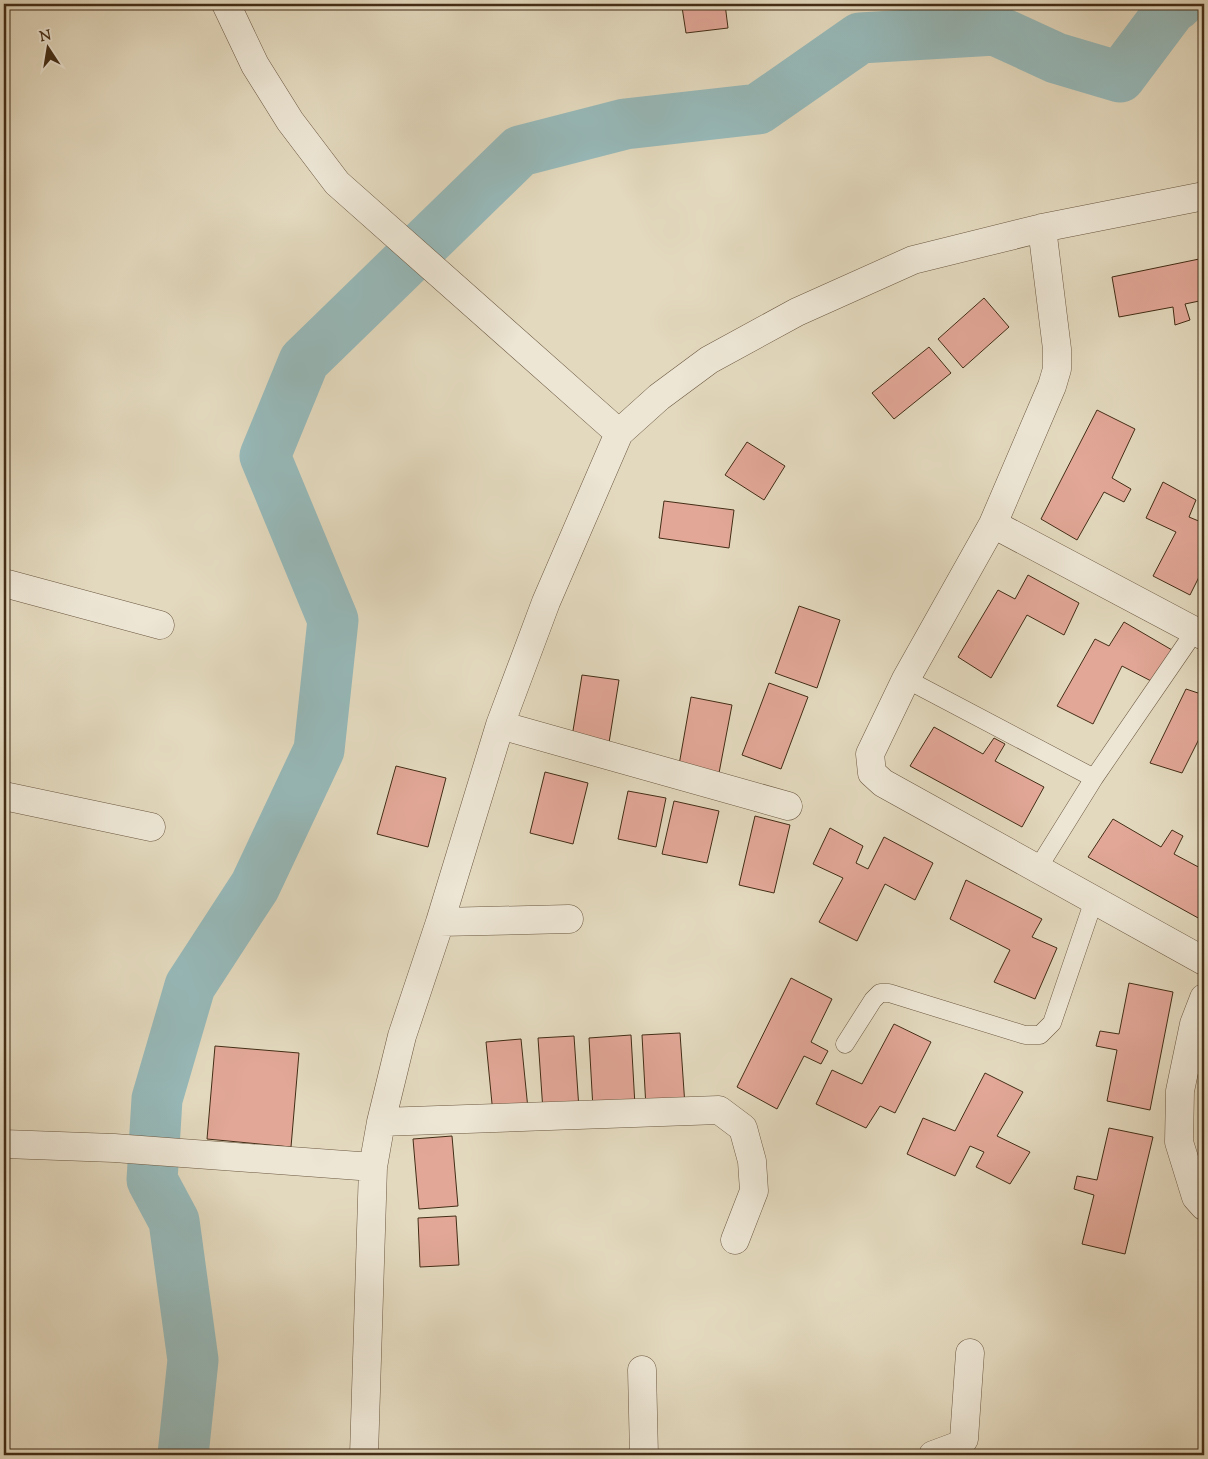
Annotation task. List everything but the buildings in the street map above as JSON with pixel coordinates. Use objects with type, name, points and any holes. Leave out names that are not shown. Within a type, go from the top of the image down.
[{"type":"street","points":[[226,4],[255,65],[290,121],[338,183],[619,433]]},
{"type":"street","points":[[364,1455],[373,1167],[381,1122],[402,1036],[440,922],[500,725],[546,602],[619,433],[659,397],[710,360],[797,312],[913,260],[1042,228],[1204,196]]},
{"type":"street","points":[[1042,228],[1057,349],[1057,369],[1052,386],[993,524],[906,679],[870,754],[872,773],[883,783],[1204,962]]},
{"type":"street","points":[[993,524],[1200,634]]},
{"type":"street","points":[[4,583],[160,625]]},
{"type":"street","points":[[500,725],[788,806]]},
{"type":"street","points":[[4,796],[151,827]]},
{"type":"street","points":[[440,922],[569,919]]},
{"type":"street","points":[[1204,998],[1194,1024],[1180,1091],[1179,1142],[1196,1197],[1204,1206]]},
{"type":"street","points":[[381,1122],[719,1110],[743,1128],[752,1161],[754,1191],[735,1240]]},
{"type":"street","points":[[4,1144],[114,1148],[373,1167]]},
{"type":"street","points":[[933,1455],[960,1445],[964,1439],[970,1352]]},
{"type":"street","points":[[642,1370],[644,1455]]},
{"type":"lane","points":[[1038,868],[1094,778],[1200,634]]},
{"type":"lane","points":[[906,679],[1094,778]]},
{"type":"lane","points":[[845,1044],[873,1000],[880,993],[889,992],[1025,1035],[1040,1035],[1052,1023],[1094,900]]},
{"type":"waterway","points":[[183,1455],[193,1360],[174,1221],[152,1180],[157,1099],[190,986],[255,886],[319,750],[333,620],[265,456],[304,361],[520,151],[625,124],[758,109],[860,38],[995,30],[1056,58],[1120,77],[1171,9],[1178,4]]}]
